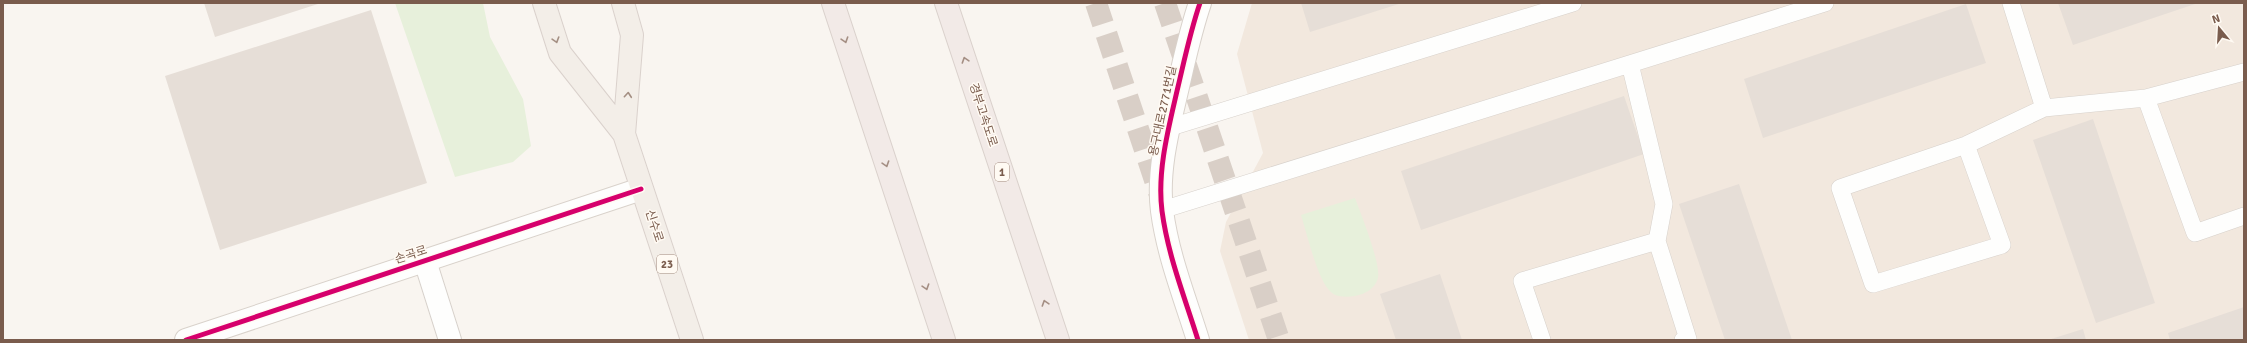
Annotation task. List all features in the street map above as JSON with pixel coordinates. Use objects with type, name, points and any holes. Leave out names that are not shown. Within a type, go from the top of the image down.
[{"type":"highway","points":[[833,3],[944,340]]},
{"type":"highway","name":"경부고속도로","points":[[946,3],[1058,340]]},
{"type":"main road","name":"신수로","points":[[544,3],[560,53],[624,134],[692,340]]},
{"type":"main road","name":"신수로","points":[[623,3],[632,35],[624,134]]},
{"type":"street","name":"용구대로2771번길","points":[[1198,340],[1169,248],[1162,210],[1162,164],[1168,128],[1191,30],[1200,3]]},
{"type":"street","name":"손곡로","points":[[186,340],[641,188]]},
{"type":"street","points":[[424,261],[450,340]]},
{"type":"lane","points":[[1168,128],[1573,3]]},
{"type":"lane","points":[[1162,210],[1825,3]]},
{"type":"lane","points":[[2010,3],[2044,108]]},
{"type":"lane","points":[[1630,64],[1664,204],[1657,241],[1688,338],[1683,340]]},
{"type":"lane","points":[[1966,145],[2002,245],[1873,284],[1840,188],[1966,145],[2044,108],[2146,98],[2244,72]]},
{"type":"lane","points":[[2146,98],[2195,233],[2244,216]]},
{"type":"lane","points":[[1542,340],[1522,281],[1657,241]]},
{"type":"shaded area","points":[[1252,3],[2244,3],[2244,340],[1249,340],[1220,251],[1226,222],[1263,153],[1237,54]]},
{"type":"green space","points":[[395,3],[483,3],[490,37],[523,99],[531,146],[513,162],[455,177]]},
{"type":"green space","points":[[1355,198],[1374,251],[1377,262],[1378,278],[1375,285],[1366,292],[1348,297],[1331,293],[1325,284],[1313,255],[1301,215]]},
{"type":"building","points":[[204,3],[321,3],[215,37]]},
{"type":"building","points":[[1301,3],[1402,3],[1310,32]]},
{"type":"building","points":[[2058,3],[2198,3],[2073,45]]},
{"type":"building","points":[[1966,4],[1986,63],[1763,138],[1744,79]]},
{"type":"building","points":[[371,10],[427,183],[220,250],[165,76]]},
{"type":"building","points":[[1624,96],[1644,154],[1421,230],[1401,171]]},
{"type":"building","points":[[2093,119],[2155,303],[2096,323],[2033,140]]},
{"type":"building","points":[[1739,184],[1792,340],[1725,340],[1679,204]]},
{"type":"building","points":[[1440,274],[1462,340],[1396,340],[1380,294]]},
{"type":"building","points":[[2244,307],[2244,340],[2170,340],[2168,333]]},
{"type":"building","points":[[2083,329],[2086,340],[2048,340]]},
{"type":"tunnel","points":[[1096,3],[1160,195]]},
{"type":"tunnel","points":[[1165,3],[1279,340]]},
{"type":"cycle path","points":[[1198,340],[1177,277],[1168,244],[1162,211],[1161,181],[1167,136],[1187,47],[1200,3]]},
{"type":"cycle path","points":[[186,340],[641,189]]}]
